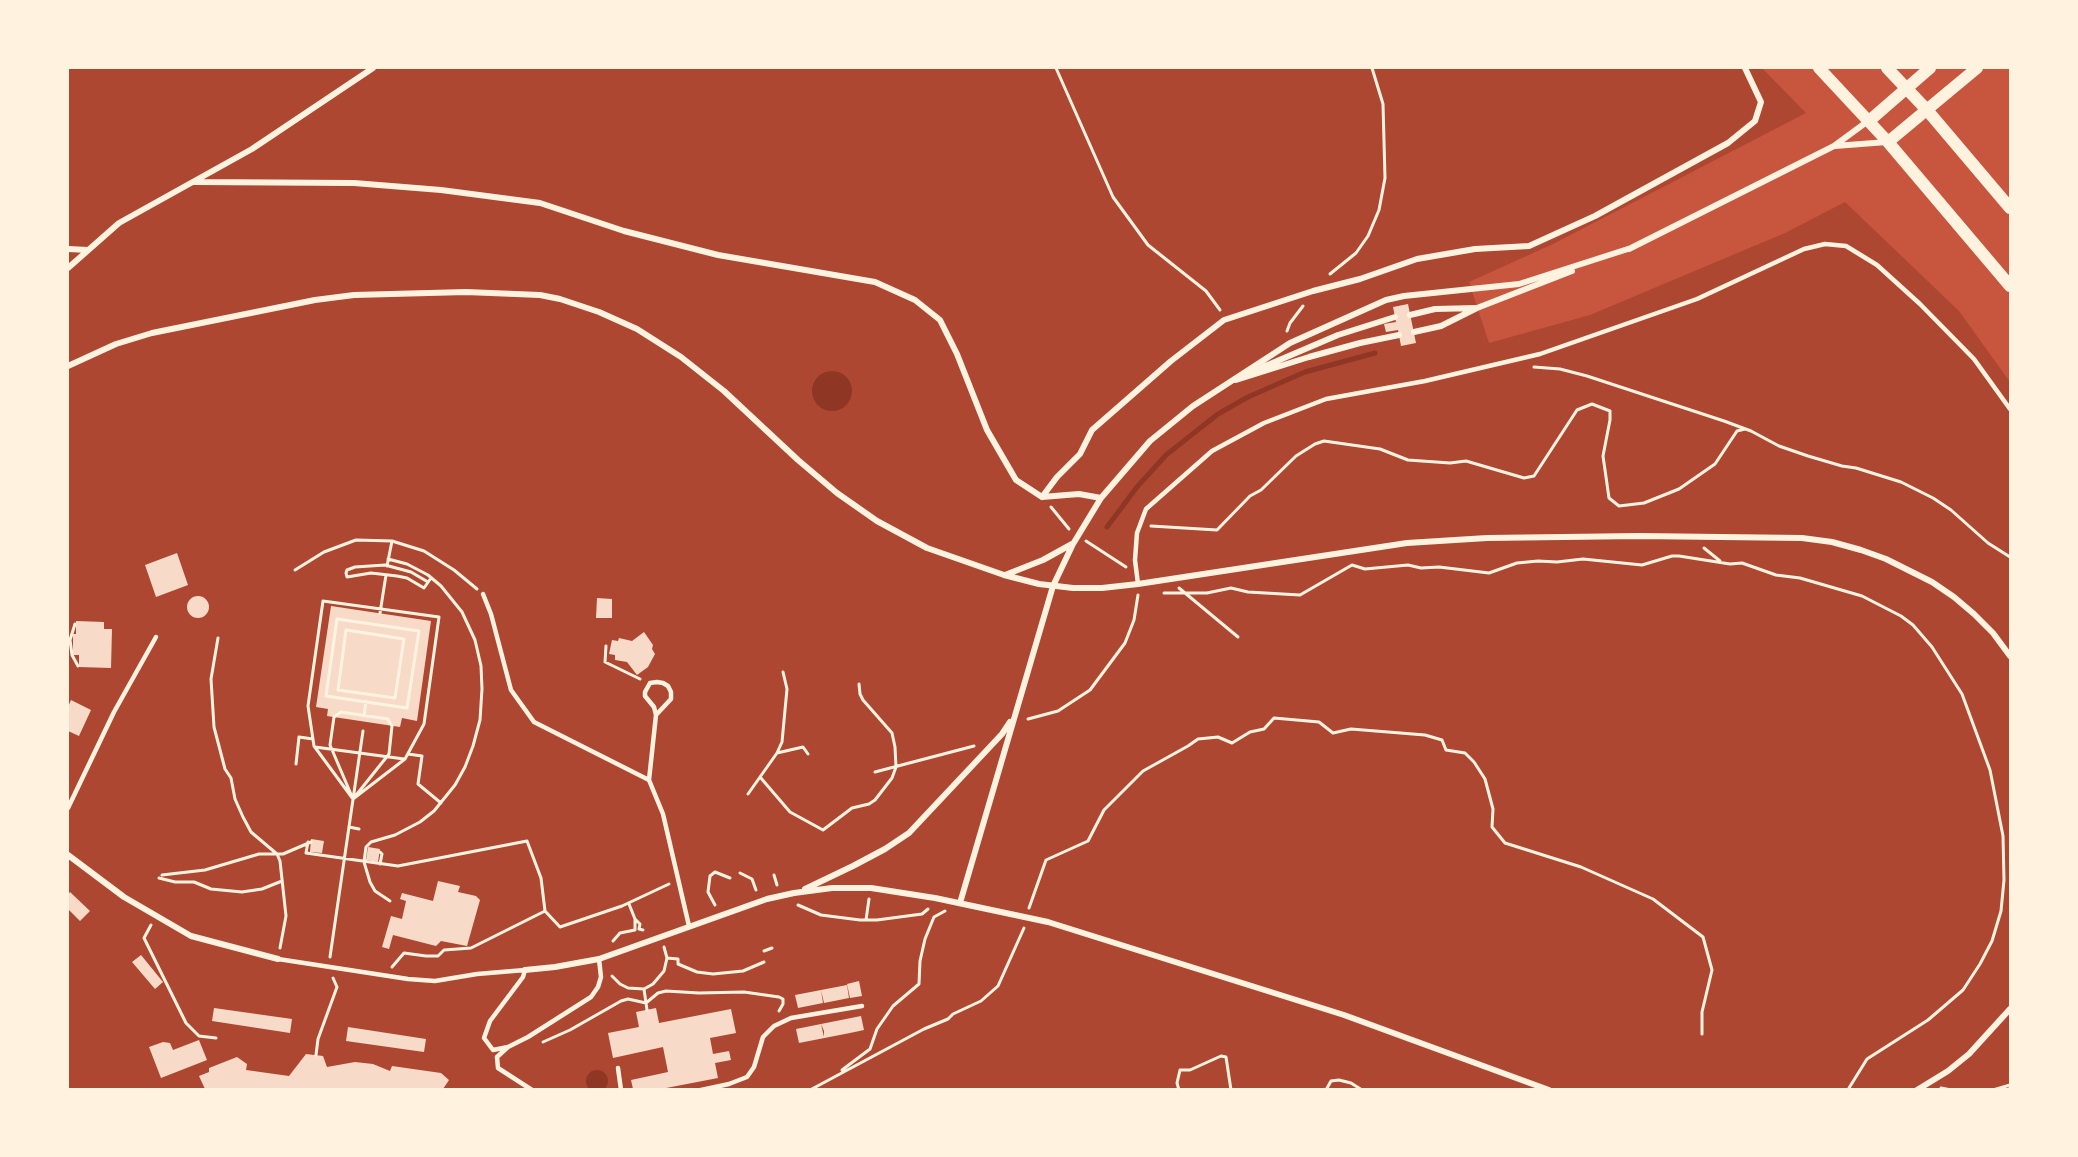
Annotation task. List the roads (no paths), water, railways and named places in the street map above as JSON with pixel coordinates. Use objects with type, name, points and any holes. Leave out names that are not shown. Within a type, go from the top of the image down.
[{"type":"main road","points":[[1819,68],[1888,142],[2010,286]]},
{"type":"main road","points":[[1887,68],[1907,88],[2010,208]]},
{"type":"main road","points":[[1869,121],[1930,68]]},
{"type":"main road","points":[[1888,142],[1977,68]]},
{"type":"street","points":[[68,268],[119,224],[252,149],[373,68]]},
{"type":"street","points":[[1042,497],[1057,477],[1080,454],[1092,430],[1171,361],[1224,320],[1313,291],[1360,279],[1417,259],[1475,249],[1529,246],[1595,216],[1728,143],[1755,121],[1761,102],[1745,68]]},
{"type":"street","points":[[1414,332],[1441,326],[1477,308],[1631,248],[1834,146],[1869,121]]},
{"type":"street","points":[[1834,146],[1888,142]]},
{"type":"street","points":[[195,182],[354,183],[441,190],[540,203],[624,231],[718,255],[874,282],[915,300],[940,320],[957,354],[993,440],[1016,480],[1042,497],[1079,494],[1101,498]]},
{"type":"street","points":[[960,903],[1053,586],[1073,544],[1101,498],[1150,441],[1193,406],[1290,343],[1386,300],[1404,296],[1519,284],[1631,248]]},
{"type":"street","points":[[68,249],[88,250]]},
{"type":"street","points":[[68,366],[116,344],[152,333],[315,300],[354,295],[466,292],[519,293],[560,299],[599,312],[637,329],[681,357],[724,391],[837,493],[877,521],[927,548],[1004,575],[1053,586],[1102,588],[1407,543],[1486,538],[1639,536],[1802,538],[1832,542],[1861,550],[1886,559],[1932,582],[1974,614],[1993,633],[2010,656]]},
{"type":"street","points":[[1410,315],[1444,309],[1477,308]]},
{"type":"street","points":[[1227,383],[1338,335],[1395,317]]},
{"type":"street","points":[[1227,383],[1309,357],[1399,335]]},
{"type":"street","points":[[1004,575],[1043,560],[1073,544]]},
{"type":"street","points":[[525,970],[599,959],[741,907],[794,893],[820,883],[885,849],[909,833],[1002,734],[1016,708]]},
{"type":"street","points":[[68,855],[124,897],[191,936],[278,959]]},
{"type":"street","points":[[794,893],[842,888],[871,888],[935,898],[1048,922],[1344,1015],[1549,1089]]},
{"type":"street","points":[[1917,1089],[1948,1071],[1969,1054],[2010,1009]]},
{"type":"lane","points":[[1137,584],[1135,560],[1137,533],[1146,509],[1212,451],[1264,423],[1326,399],[1425,381],[1540,354],[1697,299],[1804,249],[1825,244],[1846,246],[1877,265],[1920,304],[1974,359],[2010,410]]},
{"type":"lane","points":[[483,594],[491,614],[511,690],[534,722],[649,780]]},
{"type":"lane","points":[[68,808],[114,712],[156,638]]},
{"type":"lane","points":[[656,715],[671,699],[671,692],[663,683],[650,683],[645,696],[654,707],[656,715],[649,780],[663,814],[689,926]]},
{"type":"lane","points":[[278,959],[435,981],[477,974],[525,970],[523,977],[490,1021],[484,1038],[492,1050],[508,1047]]},
{"type":"lane","points":[[532,1089],[498,1068],[497,1057],[508,1047],[591,997],[601,977],[599,959]]},
{"type":"lane","points":[[701,1089],[729,1084],[747,1077],[754,1067],[763,1037],[774,1026],[791,1018],[862,1006]]},
{"type":"lane","points":[[618,1068],[621,1089]]},
{"type":"waterway","points":[[1107,527],[1137,487],[1166,455],[1218,414],[1248,397],[1305,372],[1375,353]]}]
